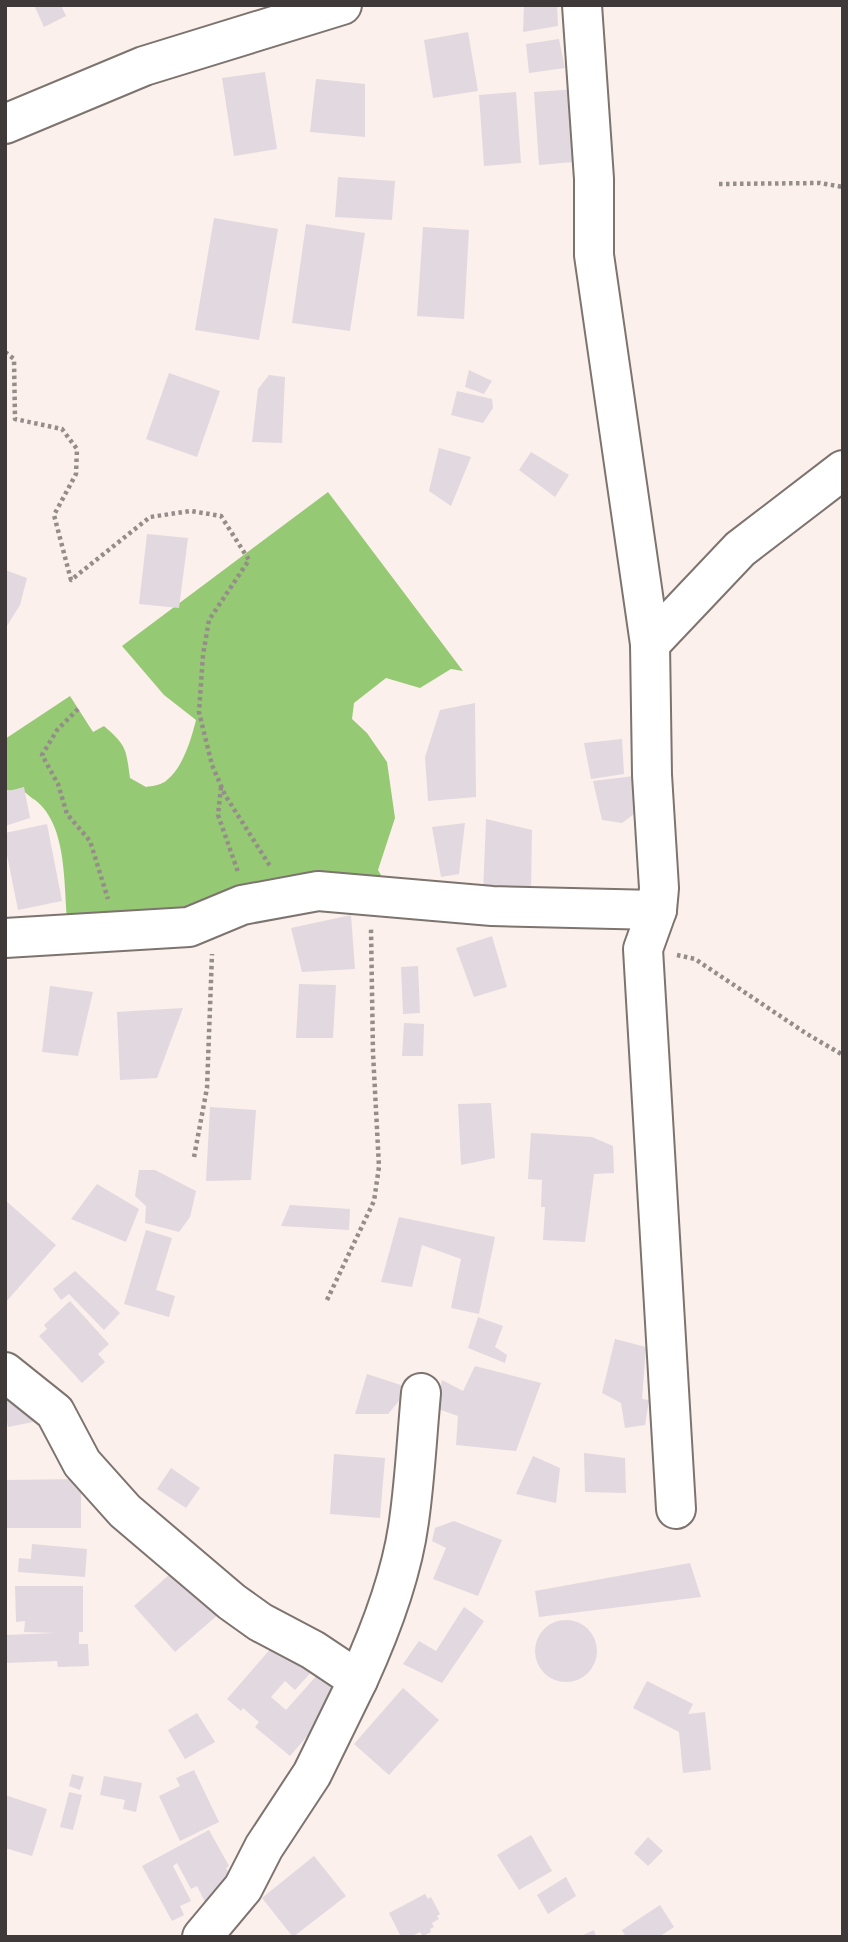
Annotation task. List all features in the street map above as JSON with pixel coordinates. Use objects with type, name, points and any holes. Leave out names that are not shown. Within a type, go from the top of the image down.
[{"type":"street","points":[[5,124],[144,66],[342,5]]},
{"type":"street","points":[[582,5],[594,179],[594,255],[650,644],[652,775],[659,888],[657,910],[643,949],[676,1509]]},
{"type":"street","points":[[650,644],[740,549],[843,470]]},
{"type":"street","points":[[5,937],[189,927],[248,904],[318,891],[492,906],[657,910]]},
{"type":"street","points":[[5,1372],[55,1412],[82,1463],[135,1519],[232,1602],[260,1622],[313,1650],[358,1680]]},
{"type":"street","points":[[202,1937],[243,1888],[264,1847],[313,1774],[375,1642],[389,1602],[409,1523],[421,1393]]},
{"type":"path","points":[[719,184],[820,183],[843,187]]},
{"type":"path","points":[[5,352],[14,359],[15,419],[62,429],[77,449],[76,474],[54,515],[71,580],[150,517],[191,511],[220,516],[248,560],[209,620],[199,712],[212,765],[221,786],[289,896]]},
{"type":"path","points":[[78,709],[57,730],[42,755],[58,784],[67,814],[90,841],[108,898],[123,931]]},
{"type":"path","points":[[221,786],[218,815],[248,904]]},
{"type":"path","points":[[327,1300],[374,1201],[380,1167],[373,1053],[371,897]]},
{"type":"path","points":[[194,1157],[207,1087],[212,948]]},
{"type":"path","points":[[643,949],[695,959],[843,1055]]},
{"type":"green space","points":[[328,492],[463,671],[451,669],[420,688],[386,678],[354,703],[352,719],[367,733],[387,762],[395,818],[378,870],[395,899],[68,928],[62,859],[54,825],[46,811],[35,800],[20,791],[5,790],[5,739],[70,696],[93,732],[104,726],[117,738],[126,754],[130,778],[146,787],[165,782],[182,761],[196,720],[164,695],[122,646]]},
{"type":"building","points":[[34,5],[61,5],[66,16],[44,27]]},
{"type":"building","points":[[524,5],[557,5],[558,26],[523,32]]},
{"type":"building","points":[[468,32],[478,91],[433,98],[424,40]]},
{"type":"building","points":[[559,39],[565,68],[529,73],[526,44]]},
{"type":"building","points":[[265,72],[277,149],[234,156],[222,78]]},
{"type":"building","points":[[316,79],[365,84],[365,137],[310,132]]},
{"type":"building","points":[[579,89],[584,161],[539,165],[534,92]]},
{"type":"building","points":[[516,92],[521,163],[484,166],[479,95]]},
{"type":"building","points":[[338,177],[395,181],[392,220],[335,217]]},
{"type":"building","points":[[214,218],[278,229],[259,340],[195,330]]},
{"type":"building","points":[[306,224],[365,233],[350,331],[292,323]]},
{"type":"building","points":[[423,227],[469,230],[464,319],[417,316]]},
{"type":"building","points":[[469,370],[492,381],[484,394],[465,387]]},
{"type":"building","points":[[169,373],[220,391],[197,457],[146,439]]},
{"type":"building","points":[[269,375],[285,377],[282,443],[252,442],[258,389]]},
{"type":"building","points":[[457,391],[492,399],[493,408],[483,423],[451,415]]},
{"type":"building","points":[[439,448],[471,457],[451,506],[429,491]]},
{"type":"building","points":[[531,452],[569,475],[555,497],[519,470]]},
{"type":"building","points":[[147,534],[188,538],[179,608],[139,604]]},
{"type":"building","points":[[5,570],[27,578],[20,605],[5,629]]},
{"type":"building","points":[[475,703],[476,797],[428,801],[425,757],[440,710]]},
{"type":"building","points":[[622,739],[624,774],[591,779],[584,743]]},
{"type":"building","points":[[634,776],[638,811],[622,823],[602,820],[593,781]]},
{"type":"building","points":[[24,787],[30,818],[5,826],[5,792]]},
{"type":"building","points":[[486,819],[532,830],[531,893],[483,894]]},
{"type":"building","points":[[465,823],[459,874],[441,877],[432,827]]},
{"type":"building","points":[[47,824],[62,901],[18,910],[5,833]]},
{"type":"building","points":[[351,915],[355,969],[302,972],[291,928]]},
{"type":"building","points":[[492,936],[507,987],[474,997],[456,948]]},
{"type":"building","points":[[418,966],[420,1013],[403,1014],[401,967]]},
{"type":"building","points":[[299,984],[336,985],[333,1038],[296,1038]]},
{"type":"building","points":[[50,986],[93,992],[78,1056],[42,1052]]},
{"type":"building","points":[[183,1008],[157,1078],[120,1080],[117,1012]]},
{"type":"building","points":[[404,1023],[424,1024],[423,1056],[402,1056]]},
{"type":"building","points":[[491,1103],[495,1158],[461,1165],[458,1104]]},
{"type":"building","points":[[210,1107],[256,1110],[251,1180],[206,1181]]},
{"type":"building","points":[[531,1133],[592,1137],[613,1146],[614,1173],[594,1174],[585,1242],[543,1240],[545,1207],[541,1207],[542,1180],[528,1179]]},
{"type":"building","points":[[139,1170],[155,1170],[196,1191],[190,1217],[179,1232],[145,1223],[146,1206],[135,1196]]},
{"type":"building","points":[[97,1184],[139,1209],[126,1242],[71,1219]]},
{"type":"building","points":[[5,1200],[56,1245],[5,1303],[7,1227]]},
{"type":"building","points":[[290,1205],[350,1209],[349,1230],[281,1226]]},
{"type":"building","points":[[399,1217],[495,1237],[479,1314],[451,1308],[461,1259],[422,1245],[412,1287],[381,1282]]},
{"type":"building","points":[[146,1230],[172,1238],[156,1290],[175,1296],[169,1317],[124,1304]]},
{"type":"building","points":[[75,1271],[120,1313],[104,1330],[69,1294],[61,1300],[53,1289]]},
{"type":"building","points":[[70,1301],[109,1344],[98,1354],[105,1362],[82,1383],[39,1336],[47,1329],[44,1325]]},
{"type":"building","points":[[478,1317],[503,1326],[495,1347],[507,1355],[505,1363],[468,1348]]},
{"type":"building","points":[[615,1339],[646,1347],[642,1399],[649,1400],[645,1425],[625,1428],[621,1403],[602,1393]]},
{"type":"building","points":[[475,1366],[541,1383],[516,1451],[456,1445],[458,1416],[435,1408],[442,1380],[463,1391]]},
{"type":"building","points":[[367,1374],[410,1388],[388,1414],[355,1414]]},
{"type":"building","points":[[27,1392],[33,1422],[8,1427],[7,1422],[5,1423],[5,1396]]},
{"type":"building","points":[[584,1453],[625,1458],[626,1493],[585,1492]]},
{"type":"building","points":[[334,1454],[385,1458],[380,1518],[330,1514]]},
{"type":"building","points":[[533,1456],[560,1468],[556,1503],[516,1494]]},
{"type":"building","points":[[171,1468],[200,1488],[186,1508],[157,1489]]},
{"type":"building","points":[[81,1479],[81,1528],[5,1528],[5,1480]]},
{"type":"building","points":[[454,1521],[502,1540],[478,1596],[433,1579],[446,1548],[432,1541],[435,1528]]},
{"type":"building","points":[[32,1544],[87,1549],[85,1577],[18,1572],[19,1558],[31,1559]]},
{"type":"building","points":[[690,1563],[701,1597],[539,1617],[535,1591]]},
{"type":"building","points":[[178,1567],[220,1613],[175,1652],[134,1606]]},
{"type":"building","points":[[15,1586],[83,1586],[83,1632],[79,1632],[79,1644],[88,1644],[89,1666],[58,1667],[57,1661],[6,1663],[5,1635],[56,1633],[24,1632],[25,1621],[16,1622]]},
{"type":"building","points":[[464,1607],[484,1621],[442,1683],[403,1664],[419,1641],[436,1651]]},
{"type":"building","points":[[566,1620],[588,1629],[597,1651],[588,1673],[566,1682],[544,1673],[535,1651],[544,1629]]},
{"type":"building","points":[[279,1639],[314,1669],[295,1690],[285,1681],[271,1697],[286,1710],[318,1674],[343,1695],[290,1756],[255,1727],[259,1722],[227,1699]]},
{"type":"building","points":[[647,1681],[693,1704],[688,1714],[705,1712],[711,1770],[683,1773],[679,1732],[633,1708]]},
{"type":"building","points":[[403,1688],[439,1720],[389,1775],[354,1744]]},
{"type":"building","points":[[197,1713],[215,1742],[185,1759],[168,1730]]},
{"type":"building","points":[[194,1770],[219,1822],[180,1841],[159,1796],[180,1786],[176,1778]]},
{"type":"building","points":[[72,1774],[84,1777],[80,1790],[69,1786]]},
{"type":"building","points":[[104,1776],[142,1783],[136,1812],[123,1809],[125,1800],[100,1795]]},
{"type":"building","points":[[69,1792],[82,1795],[73,1830],[60,1827]]},
{"type":"building","points":[[5,1795],[47,1809],[32,1856],[5,1848]]},
{"type":"building","points":[[209,1830],[229,1866],[226,1868],[237,1889],[207,1906],[197,1886],[191,1889],[177,1863],[173,1866],[191,1901],[180,1906],[184,1915],[172,1921],[142,1866]]},
{"type":"building","points":[[531,1835],[552,1871],[519,1890],[497,1855]]},
{"type":"building","points":[[648,1837],[663,1851],[648,1866],[634,1853]]},
{"type":"building","points":[[314,1856],[346,1896],[293,1937],[262,1898]]},
{"type":"building","points":[[566,1877],[576,1896],[548,1914],[537,1895]]},
{"type":"building","points":[[425,1894],[428,1899],[431,1897],[440,1914],[437,1916],[439,1919],[432,1923],[434,1927],[430,1929],[431,1932],[423,1936],[420,1932],[410,1937],[401,1937],[389,1913]]},
{"type":"building","points":[[660,1905],[674,1927],[659,1937],[626,1937],[622,1930]]},
{"type":"building","points":[[594,1930],[596,1937],[579,1937]]}]
